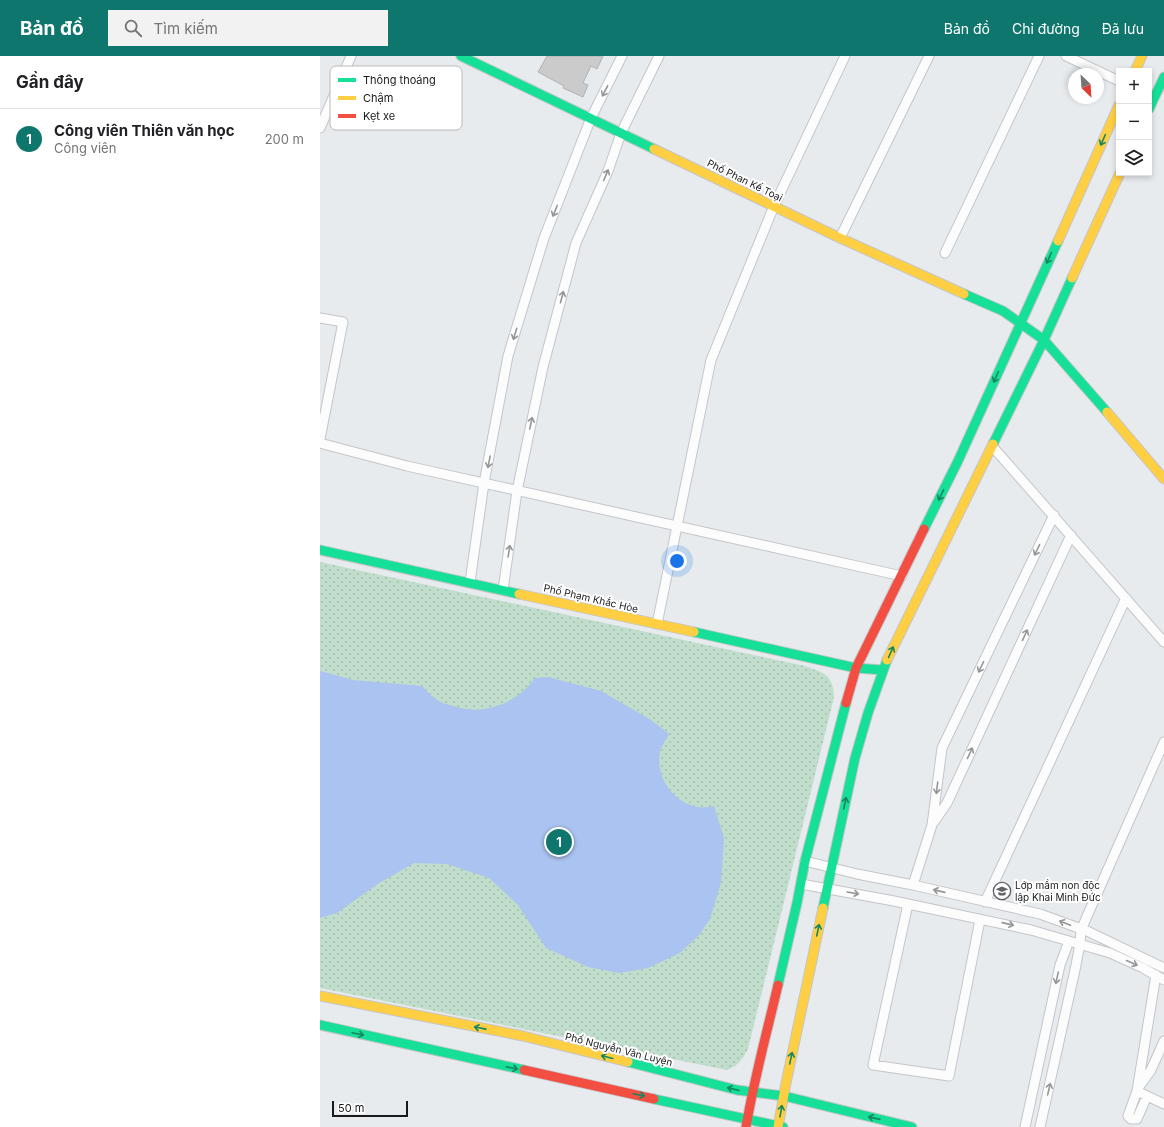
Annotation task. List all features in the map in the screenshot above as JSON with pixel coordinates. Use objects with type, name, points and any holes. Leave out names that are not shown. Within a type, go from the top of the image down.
[{"type":"main road","name":"Phố Phan Kế Toại","points":[[461,56],[840,238],[1002,311],[1044,340],[1164,479]]},
{"type":"main road","points":[[1136,68],[1142,56]]},
{"type":"main road","points":[[1152,96],[1164,77]]},
{"type":"main road","points":[[747,1123],[752,1092],[759,1070],[805,861],[856,668],[958,461],[1116,112]]},
{"type":"main road","points":[[320,1025],[747,1123],[780,1127],[784,1096],[854,758],[883,670],[912,607],[1044,340],[1119,176]]},
{"type":"main road","name":"Phố Phạm Khắc Hòe","points":[[320,550],[856,668],[883,670]]},
{"type":"main road","name":"Phố Nguyễn Văn Luyện","points":[[320,996],[523,1036],[737,1090],[784,1096],[912,1127]]},
{"type":"street","points":[[347,66],[351,56]]},
{"type":"street","points":[[470,582],[484,483],[508,356],[544,238],[591,118],[622,56]]},
{"type":"street","points":[[503,590],[517,491],[543,367],[576,243],[608,171],[621,133],[659,56]]},
{"type":"street","points":[[657,624],[711,360],[774,206],[845,56]]},
{"type":"street","points":[[840,238],[929,56]]},
{"type":"street","points":[[945,253],[1039,56]]},
{"type":"street","points":[[1066,56],[1116,80]]},
{"type":"street","points":[[320,128],[330,105]]},
{"type":"street","points":[[320,318],[343,322],[320,439]]},
{"type":"street","points":[[320,443],[406,466],[902,576]]},
{"type":"street","points":[[992,446],[1164,642]]},
{"type":"street","points":[[913,885],[932,825],[942,748],[1054,515]]},
{"type":"street","points":[[932,825],[947,803],[1071,535]]},
{"type":"street","points":[[985,902],[1126,598]]},
{"type":"street","points":[[1040,1127],[1080,944],[1081,930],[1164,742]]},
{"type":"street","points":[[805,861],[1040,914],[1087,931],[1164,968]]},
{"type":"street","points":[[801,884],[1025,928],[1110,953],[1160,978],[1136,1091],[1128,1116],[1131,1119],[1137,1119],[1147,1096]]},
{"type":"street","points":[[908,904],[873,1065],[949,1076],[980,920]]},
{"type":"street","points":[[1025,1127],[1060,965],[1068,941]]},
{"type":"street","points":[[1136,1091],[1151,1070],[1164,1041]]},
{"type":"street","points":[[1136,1091],[1164,1104]]},
{"type":"green space","points":[[320,562],[805,666],[822,673],[829,679],[832,683],[834,697],[748,1049],[737,1064],[727,1070],[320,988]]},
{"type":"water","points":[[320,671],[353,680],[422,686],[432,696],[441,702],[474,710],[486,709],[508,702],[527,687],[535,678],[548,677],[601,691],[651,720],[669,734],[661,748],[659,758],[662,777],[667,786],[680,800],[689,804],[700,807],[714,806],[724,838],[721,883],[710,919],[700,934],[680,953],[648,968],[619,973],[588,967],[546,948],[518,905],[489,878],[447,864],[414,863],[379,883],[337,913],[320,918]]},
{"type":"building","points":[[547,56],[603,56],[597,69],[591,66],[583,83],[588,85],[583,97],[563,88],[564,86],[538,72]]},
{"type":"traffic: fast","points":[[461,56],[654,149]]},
{"type":"traffic: fast","points":[[1151,104],[1164,77]]},
{"type":"traffic: fast","points":[[924,529],[958,461],[1058,241]]},
{"type":"traffic: fast","points":[[993,444],[1044,340],[1072,278]]},
{"type":"traffic: fast","points":[[964,294],[1003,311],[1044,340],[1107,412]]},
{"type":"traffic: fast","points":[[320,550],[519,594]]},
{"type":"traffic: fast","points":[[694,632],[856,668],[883,670]]},
{"type":"traffic: fast","points":[[823,908],[855,758],[868,713],[887,660]]},
{"type":"traffic: fast","points":[[778,985],[805,861],[846,703]]},
{"type":"traffic: fast","points":[[320,1025],[524,1070]]},
{"type":"traffic: fast","points":[[628,1062],[737,1090],[784,1096],[912,1127]]},
{"type":"traffic: fast","points":[[654,1099],[783,1127]]},
{"type":"traffic: slow","points":[[1136,68],[1142,56]]},
{"type":"traffic: slow","points":[[1058,241],[1116,112]]},
{"type":"traffic: slow","points":[[654,149],[840,238],[964,294]]},
{"type":"traffic: slow","points":[[1072,278],[1119,176]]},
{"type":"traffic: slow","points":[[1107,412],[1164,479]]},
{"type":"traffic: slow","points":[[887,660],[993,444]]},
{"type":"traffic: slow","points":[[519,594],[694,632]]},
{"type":"traffic: slow","points":[[778,1127],[823,908]]},
{"type":"traffic: slow","points":[[320,996],[523,1036],[628,1062]]},
{"type":"traffic: jam","points":[[846,703],[856,668],[924,529]]},
{"type":"traffic: jam","points":[[746,1127],[778,985]]},
{"type":"traffic: jam","points":[[524,1070],[654,1099]]},
{"type":"place","name":"Công viên Thiên văn học","points":[[559,842]]},
{"type":"place","name":"Lớp mầm non độc lập Khai Minh Đức","points":[[1002,891]]}]
